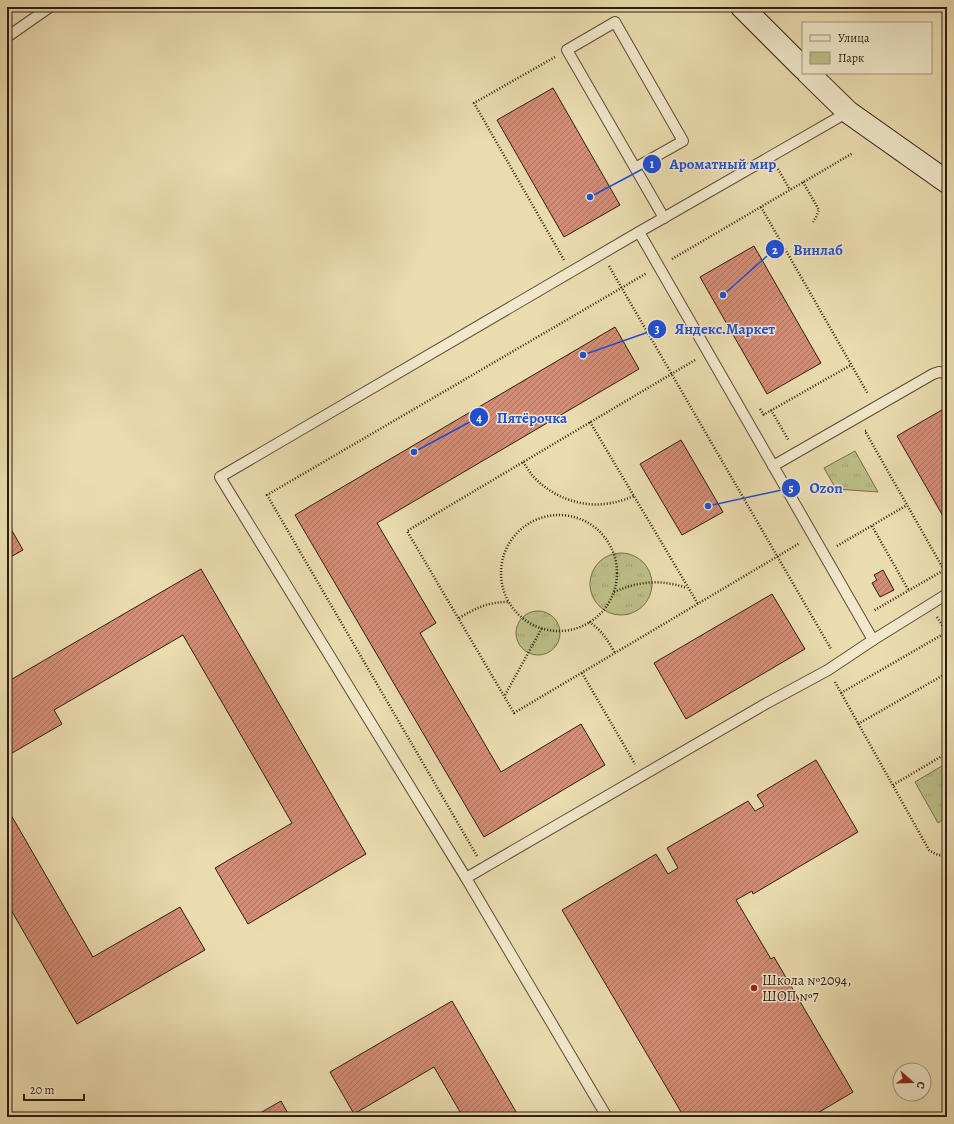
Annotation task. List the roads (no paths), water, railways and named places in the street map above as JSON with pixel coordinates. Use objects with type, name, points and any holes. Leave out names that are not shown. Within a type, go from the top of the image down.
[{"type":"street","points":[[742,7],[802,67]]},
{"type":"street","points":[[809,74],[848,112],[947,182]]},
{"type":"lane","points":[[7,37],[50,7]]},
{"type":"lane","points":[[635,168],[683,141],[615,22],[567,50],[635,168],[664,218]]},
{"type":"lane","points":[[607,1117],[466,878],[220,477],[639,232],[848,112]]},
{"type":"lane","points":[[639,232],[872,640]]},
{"type":"lane","points":[[773,466],[933,374],[939,372],[947,373]]},
{"type":"lane","points":[[466,878],[767,703],[828,670],[872,640],[947,594]]},
{"type":"place","name":"Ароматный мир","points":[[590,197]]},
{"type":"place","name":"Винлаб","points":[[723,295]]},
{"type":"place","name":"Яндекс.Маркет","points":[[583,355]]},
{"type":"place","name":"Пятёрочка","points":[[414,452]]},
{"type":"place","name":"Ozon","points":[[708,506]]},
{"type":"place","name":"Школа №2094, ШОП №7","points":[[754,988]]}]
